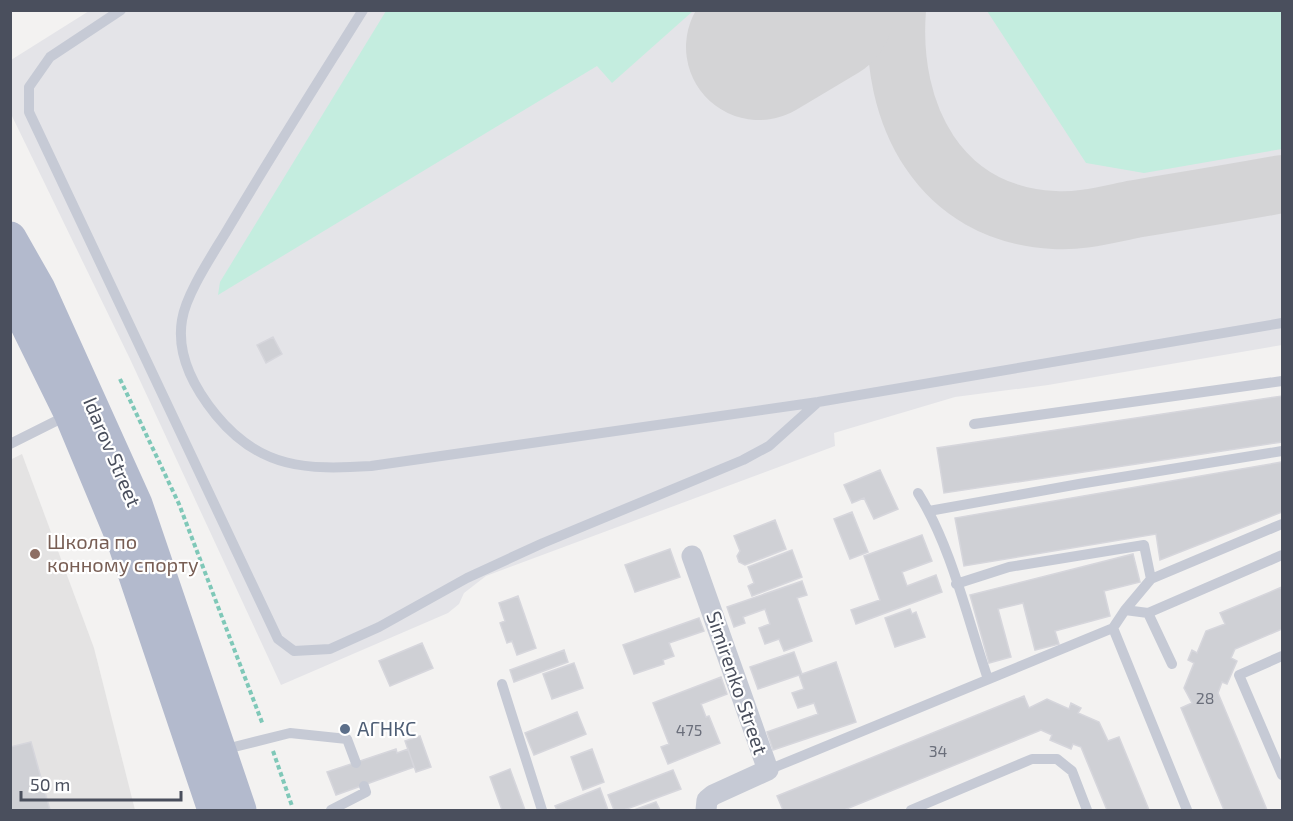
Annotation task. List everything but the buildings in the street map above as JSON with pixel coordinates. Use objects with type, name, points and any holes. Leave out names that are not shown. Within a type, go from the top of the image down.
[{"type":"main road","name":"Idarov Street","points":[[10,238],[44,300],[136,504],[240,810]]},
{"type":"main road","name":"Idarov Street","points":[[10,291],[70,413],[123,540],[214,810]]},
{"type":"street","name":"Simirenko Street","points":[[692,556],[768,770],[713,795],[707,800],[706,810]]},
{"type":"lane","points":[[121,10],[50,57],[29,87],[28,112],[278,639],[294,651],[330,649],[408,612],[467,578],[543,543],[743,460],[769,446],[818,402]]},
{"type":"lane","points":[[363,10],[203,271],[182,318],[181,347],[190,378],[231,434],[256,453],[292,466],[327,468],[383,464],[818,402],[1282,323]]},
{"type":"lane","points":[[974,424],[1282,381]]},
{"type":"lane","points":[[10,444],[70,413]]},
{"type":"lane","points":[[929,512],[1079,484],[1282,451]]},
{"type":"lane","points":[[918,493],[929,512],[956,584],[987,679]]},
{"type":"lane","points":[[768,770],[1113,628],[1151,579],[1282,524]]},
{"type":"lane","points":[[956,584],[1009,567],[1144,545],[1151,579]]},
{"type":"lane","points":[[1125,610],[1148,613],[1282,555]]},
{"type":"lane","points":[[1148,613],[1172,664]]},
{"type":"lane","points":[[1113,628],[1186,810]]},
{"type":"lane","points":[[1282,656],[1239,675],[1282,775]]},
{"type":"lane","points":[[502,684],[542,810]]},
{"type":"lane","points":[[220,751],[290,733],[347,739],[356,763]]},
{"type":"lane","points":[[911,810],[1032,759],[1057,759],[1072,771],[1087,810]]},
{"type":"lane","points":[[331,810],[366,792],[364,786]]},
{"type":"path","points":[[120,379],[179,504],[263,725]]},
{"type":"path","points":[[273,750],[292,806]]},
{"type":"shaded area","points":[[89,11],[1282,11],[1282,345],[1048,385],[955,397],[834,433],[835,446],[486,576],[464,593],[459,604],[448,613],[281,685],[130,359],[11,114],[11,60]]},
{"type":"shaded area","points":[[22,454],[94,648],[135,810],[11,810],[10,460]]},
{"type":"green space","points":[[386,11],[693,11],[612,83],[597,66],[218,295],[220,282]]},
{"type":"green space","points":[[987,11],[1282,11],[1282,149],[1144,173],[1086,163]]},
{"type":"taxiway","points":[[897,10],[897,49],[902,86],[913,121],[929,152],[952,178],[980,199],[1014,214],[1054,220],[1074,220],[1282,184]]},
{"type":"runway","points":[[759,47],[821,10]]},
{"type":"place","name":"Школа по конному спорту","points":[[35,554]]},
{"type":"place","name":"АГНКС","points":[[345,729]]}]
